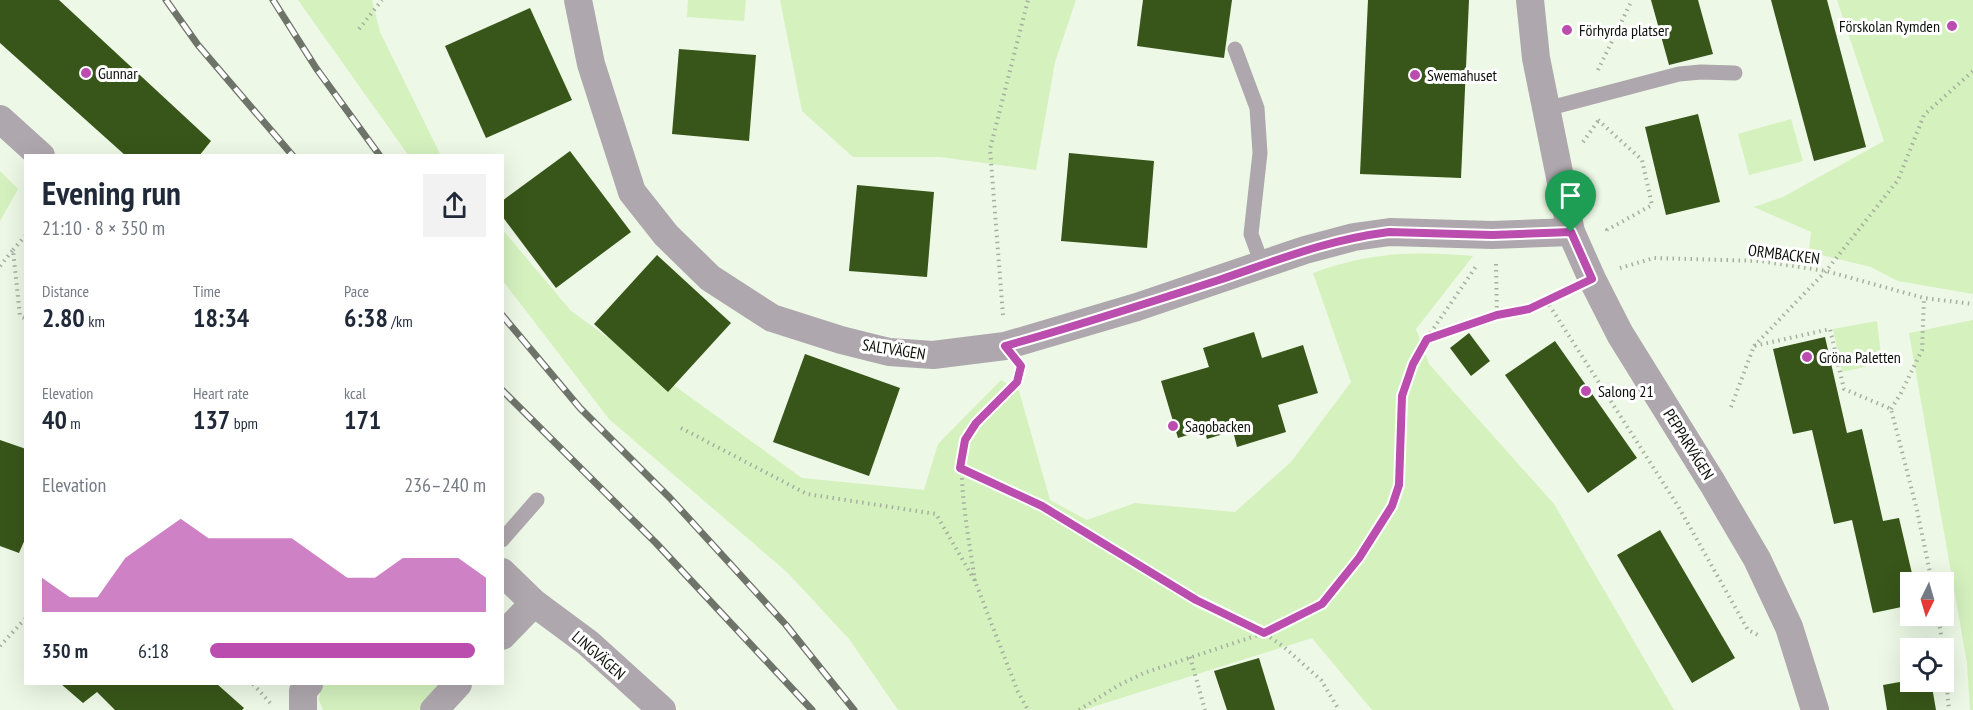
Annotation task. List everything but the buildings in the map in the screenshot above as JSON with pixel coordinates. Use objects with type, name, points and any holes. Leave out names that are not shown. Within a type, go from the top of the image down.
[{"type":"street","name":"SALTVÄGEN","points":[[578,0],[591,64],[632,192],[666,236],[710,278],[772,318],[841,340],[889,352],[933,356],[1005,346],[1137,307],[1262,264],[1344,239],[1389,232],[1492,235],[1571,232]]},
{"type":"street","name":"PEPPARVÄGEN","points":[[1530,0],[1536,58],[1571,232],[1620,334],[1757,560],[1789,627],[1815,710]]},
{"type":"street","points":[[0,119],[39,154]]},
{"type":"street","name":"LINGVÄGEN","points":[[504,574],[534,603],[588,643],[662,710]]},
{"type":"street","points":[[504,634],[534,603]]},
{"type":"street","points":[[303,710],[303,691],[308,685]]},
{"type":"street","points":[[434,710],[457,685]]},
{"type":"lane","points":[[1235,49],[1257,108],[1260,153],[1251,234],[1262,264]]},
{"type":"lane","points":[[1546,109],[1679,74],[1735,73]]},
{"type":"lane","points":[[504,538],[537,500]]},
{"type":"path","points":[[359,29],[382,0]]},
{"type":"path","points":[[975,581],[960,468],[965,440],[976,423],[1017,382],[1021,366],[1005,346],[990,149],[1028,0]]},
{"type":"path","points":[[1731,406],[1754,346],[1826,271],[1898,180],[1924,115],[1973,71]]},
{"type":"path","points":[[1598,120],[1642,160],[1652,205],[1607,230],[1610,240]]},
{"type":"path","points":[[0,266],[24,237]]},
{"type":"path","points":[[13,250],[20,316],[24,318]]},
{"type":"path","points":[[1496,258],[1497,315]]},
{"type":"path","name":"ORMBACKEN","points":[[1079,710],[1127,681],[1190,657],[1264,633],[1322,604],[1359,558],[1392,506],[1399,485],[1402,396],[1413,364],[1427,339],[1497,315],[1529,309],[1592,279],[1654,258],[1760,261],[1826,271],[1924,298],[1973,304]]},
{"type":"path","points":[[1616,259],[1619,268]]},
{"type":"path","points":[[1924,298],[1922,350],[1891,409],[1917,510],[1930,572]]},
{"type":"path","points":[[1546,300],[1678,506],[1748,630],[1797,652]]},
{"type":"path","points":[[1754,346],[1830,329],[1844,389],[1891,409]]},
{"type":"path","points":[[681,428],[807,495],[936,514],[975,581],[1018,692],[1028,710]]},
{"type":"path","points":[[960,468],[1042,506],[1196,600],[1264,633],[1284,647],[1321,680],[1339,710]]},
{"type":"path","points":[[0,646],[24,620]]},
{"type":"path","points":[[1190,657],[1205,710]]},
{"type":"path","points":[[254,685],[277,710]]},
{"type":"path","points":[[1947,692],[1949,710]]},
{"type":"green space","points":[[298,0],[372,0],[380,32],[440,154],[408,154]]},
{"type":"green space","points":[[688,0],[746,0],[744,21],[687,17]]},
{"type":"green space","points":[[780,0],[1076,0],[1055,62],[1036,170],[940,157],[853,157],[802,111]]},
{"type":"green space","points":[[1837,0],[1973,0],[1973,294],[1898,281],[1871,267],[1809,252],[1811,232],[1754,207],[1783,197],[1884,141]]},
{"type":"green space","points":[[1791,119],[1803,161],[1749,175],[1738,134]]},
{"type":"green space","points":[[0,171],[18,189],[0,221]]},
{"type":"green space","points":[[504,231],[571,311],[802,478],[924,490],[938,444],[1001,380],[1019,391],[1050,500],[1087,520],[1135,503],[1235,512],[1291,462],[1351,382],[1313,273],[1373,257],[1411,254],[1473,256],[1416,329],[1429,364],[1554,504],[1674,710],[1372,710],[1312,638],[1083,710],[898,710],[849,639],[788,573],[609,419],[504,282]]},
{"type":"green space","points":[[1973,320],[1973,710],[1970,710],[1967,663],[1954,589],[1954,572],[1951,572],[1909,333]]},
{"type":"green space","points":[[1877,321],[1882,363],[1842,372],[1833,329]]},
{"type":"green space","points":[[321,685],[441,685],[419,710],[323,710],[319,700]]},
{"type":"railway","points":[[166,0],[198,45],[291,154]]},
{"type":"railway","points":[[273,0],[316,68],[379,154]]},
{"type":"railway","points":[[504,317],[580,408],[670,498],[786,625],[854,710]]},
{"type":"railway","points":[[504,392],[656,543],[812,710]]},
{"type":"place","name":"Förskolan Rymden","points":[[1952,26]]},
{"type":"place","name":"Förhyrda platser","points":[[1567,30]]},
{"type":"place","name":"Gunnar","points":[[86,73]]},
{"type":"place","name":"Swemahuset","points":[[1415,75]]},
{"type":"place","name":"Gröna Paletten","points":[[1807,357]]},
{"type":"place","name":"Salong 21","points":[[1586,391]]},
{"type":"place","name":"Sagobacken","points":[[1173,426]]},
{"type":"route","points":[[1389,232],[1492,235],[1571,232],[1592,279],[1529,309],[1497,315],[1427,339],[1413,364],[1402,396],[1399,485],[1392,506],[1359,558],[1322,604],[1264,633],[1196,600],[1042,506],[960,468],[965,440],[976,423],[1017,382],[1021,366],[1005,346],[1137,307],[1317,246],[1354,237],[1389,232]]}]
